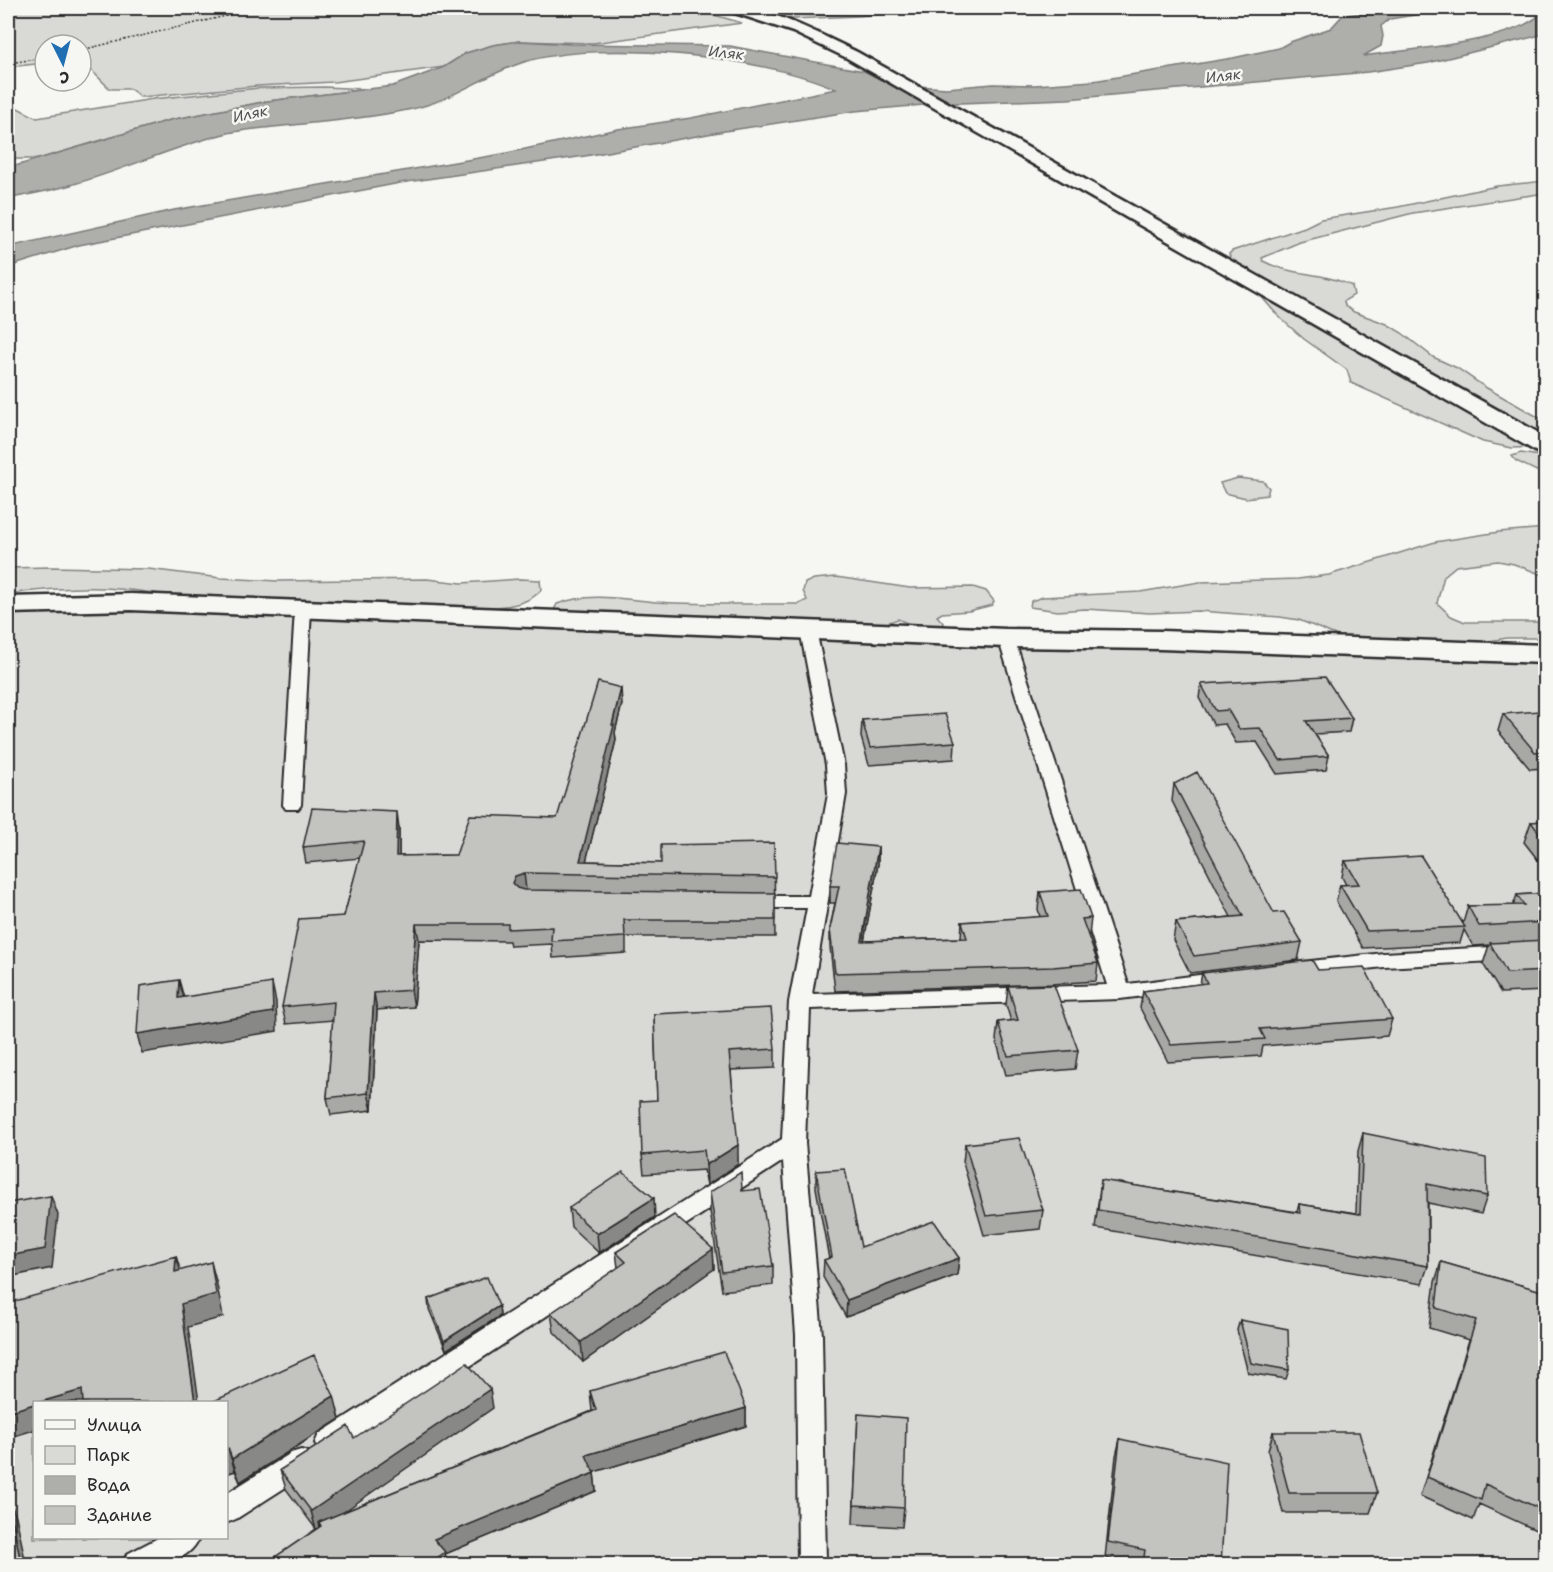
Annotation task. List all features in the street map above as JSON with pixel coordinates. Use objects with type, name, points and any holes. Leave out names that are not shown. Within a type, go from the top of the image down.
[{"type":"street","points":[[734,8],[798,29],[852,55],[1545,447]]},
{"type":"street","points":[[8,605],[131,602],[1006,638],[1161,640],[1545,654]]},
{"type":"lane","points":[[292,805],[303,609]]},
{"type":"lane","points":[[808,630],[835,765],[837,794],[800,1002],[793,1143],[809,1335],[812,1564]]},
{"type":"lane","points":[[1006,638],[1120,992]]},
{"type":"lane","points":[[737,901],[819,903]]},
{"type":"lane","points":[[1270,972],[1383,960],[1545,951]]},
{"type":"lane","points":[[800,1002],[1120,992],[1247,976]]},
{"type":"lane","points":[[228,1509],[793,1143]]},
{"type":"lane","points":[[137,1564],[183,1539]]},
{"type":"path","points":[[93,47],[260,8]]},
{"type":"path","points":[[8,63],[33,60]]},
{"type":"green space","points":[[8,8],[690,8],[742,23],[593,43],[519,41],[493,45],[466,53],[444,67],[334,82],[257,86],[141,97],[130,89],[110,89],[93,72],[93,33],[33,33],[33,64],[8,67]]},
{"type":"green space","points":[[738,8],[779,8],[798,14],[811,15],[947,8],[792,19]]},
{"type":"green space","points":[[259,88],[367,89],[268,101],[170,120],[38,159],[8,159],[8,103],[37,118],[153,99]]},
{"type":"green space","points":[[1545,181],[1545,193],[1413,213],[1300,242],[1262,258],[1263,261],[1274,266],[1330,278],[1352,286],[1354,295],[1344,301],[1345,306],[1354,312],[1387,324],[1433,357],[1457,368],[1485,387],[1545,421],[1545,447],[1512,448],[1483,442],[1351,383],[1347,370],[1304,339],[1279,317],[1232,263],[1229,254],[1321,219],[1398,207],[1497,186]]},
{"type":"green space","points":[[1521,453],[1545,457],[1545,475],[1516,461],[1512,456]]},
{"type":"green space","points":[[1238,478],[1263,481],[1269,488],[1267,495],[1246,498],[1225,493],[1220,483]]},
{"type":"green space","points":[[1545,528],[1545,576],[1514,564],[1498,561],[1456,566],[1444,576],[1437,603],[1451,616],[1465,622],[1545,622],[1545,638],[1507,638],[1477,643],[1406,646],[1340,637],[1299,620],[1280,617],[1199,611],[1150,613],[1085,609],[1058,611],[1030,607],[1031,601],[1043,597],[1140,592],[1200,582],[1298,579],[1329,575],[1435,542],[1499,532]]},
{"type":"green space","points":[[8,568],[148,569],[221,578],[278,581],[427,579],[462,583],[520,579],[540,580],[541,590],[532,598],[514,605],[462,609],[359,603],[227,601],[103,588],[55,589],[8,594]]},
{"type":"green space","points":[[836,577],[910,588],[973,587],[986,591],[994,601],[992,605],[969,611],[942,613],[937,616],[944,624],[943,627],[916,627],[898,619],[881,625],[559,616],[554,610],[557,604],[569,600],[594,597],[692,604],[799,604],[807,600],[803,591],[805,583],[814,579]]},
{"type":"green space","points":[[8,600],[1545,656],[1545,1564],[8,1564]]},
{"type":"water","name":"Иляк","points":[[1392,8],[1458,8],[1390,19],[1381,26],[1383,36],[1381,46],[1363,56],[1461,43],[1488,37],[1532,21],[1545,9],[1545,34],[1428,63],[1368,72],[1067,99],[935,104],[855,111],[585,156],[400,183],[79,245],[8,267],[8,247],[174,210],[502,154],[618,129],[691,118],[836,89],[805,77],[767,68],[682,54],[595,52],[557,55],[510,67],[441,100],[412,109],[360,118],[230,133],[186,145],[74,184],[8,199],[8,168],[170,120],[268,101],[393,86],[444,67],[466,53],[493,45],[520,41],[730,46],[864,71],[887,83],[901,85],[947,88],[993,84],[1035,85],[1093,81],[1233,58],[1279,48],[1331,28],[1342,16]]},
{"type":"building","points":[[1325,677],[1352,718],[1306,721],[1329,756],[1280,760],[1260,728],[1239,729],[1228,710],[1216,711],[1201,684]]},
{"type":"building","points":[[598,682],[621,688],[580,861],[661,863],[661,845],[774,843],[775,877],[524,873],[515,876],[512,883],[524,890],[775,893],[775,920],[624,920],[625,937],[551,941],[552,927],[508,929],[508,924],[416,924],[411,990],[374,993],[368,1093],[327,1098],[334,1002],[282,1007],[299,919],[344,916],[364,841],[303,847],[312,808],[397,812],[396,856],[456,855],[470,815],[557,818]]},
{"type":"building","points":[[1540,711],[1545,717],[1545,751],[1535,752],[1503,714]]},
{"type":"building","points":[[945,714],[955,742],[870,748],[862,720]]},
{"type":"building","points":[[1197,772],[1274,913],[1284,912],[1302,942],[1194,956],[1176,922],[1243,916],[1174,784]]},
{"type":"building","points":[[1545,821],[1545,841],[1531,822]]},
{"type":"building","points":[[837,843],[878,847],[862,941],[967,938],[962,922],[1048,916],[1040,892],[1081,889],[1091,918],[1082,919],[1098,963],[1053,967],[835,973],[830,929],[839,886],[830,886]]},
{"type":"building","points":[[1421,856],[1465,927],[1367,931],[1340,885],[1359,884],[1345,861]]},
{"type":"building","points":[[1545,893],[1545,922],[1479,926],[1468,906],[1524,905],[1517,895]]},
{"type":"building","points":[[1545,940],[1545,971],[1507,973],[1490,943]]},
{"type":"building","points":[[1312,960],[1318,970],[1364,967],[1392,1019],[1260,1029],[1265,1039],[1171,1045],[1143,991],[1207,983],[1202,973]]},
{"type":"building","points":[[179,980],[178,998],[272,983],[273,1012],[137,1034],[140,986]]},
{"type":"building","points":[[1054,985],[1078,1050],[1008,1056],[998,1022],[1018,1020],[1008,986]]},
{"type":"building","points":[[771,1008],[775,1049],[729,1052],[738,1145],[706,1165],[704,1150],[642,1155],[640,1101],[657,1100],[654,1014]]},
{"type":"building","points":[[1363,1133],[1486,1158],[1487,1196],[1427,1184],[1428,1266],[1098,1210],[1101,1180],[1300,1213],[1299,1204],[1360,1214]]},
{"type":"building","points":[[1019,1138],[1043,1210],[986,1216],[965,1144]]},
{"type":"building","points":[[845,1169],[861,1247],[934,1221],[959,1258],[847,1300],[824,1260],[832,1257],[816,1171]]},
{"type":"building","points":[[623,1172],[654,1198],[597,1234],[569,1208]]},
{"type":"building","points":[[741,1172],[742,1191],[760,1189],[773,1266],[722,1272],[710,1192]]},
{"type":"building","points":[[51,1196],[45,1249],[8,1256],[8,1203]]},
{"type":"building","points":[[674,1215],[713,1249],[581,1342],[551,1313],[626,1262],[616,1252]]},
{"type":"building","points":[[176,1256],[175,1272],[211,1262],[216,1294],[181,1304],[195,1401],[83,1401],[82,1390],[44,1401],[33,1401],[33,1404],[8,1412],[8,1303]]},
{"type":"building","points":[[1441,1262],[1545,1292],[1545,1511],[1485,1484],[1481,1500],[1427,1477],[1476,1320],[1436,1308]]},
{"type":"building","points":[[487,1277],[499,1306],[444,1341],[428,1299]]},
{"type":"building","points":[[1240,1320],[1288,1329],[1289,1370],[1251,1363]]},
{"type":"building","points":[[724,1352],[746,1408],[586,1455],[594,1473],[434,1539],[445,1552],[429,1564],[265,1564],[321,1526],[319,1522],[596,1410],[590,1391]]},
{"type":"building","points":[[314,1355],[334,1396],[232,1459],[228,1448],[228,1401],[214,1401]]},
{"type":"building","points":[[467,1363],[490,1389],[311,1511],[280,1470],[348,1426],[354,1438]]},
{"type":"building","points":[[858,1414],[906,1418],[904,1508],[854,1505]]},
{"type":"building","points":[[1273,1432],[1359,1432],[1377,1493],[1289,1493]]},
{"type":"building","points":[[1120,1439],[1227,1462],[1221,1564],[1143,1564],[1145,1550],[1108,1542]]},
{"type":"building","points":[[8,1498],[21,1564],[8,1564]]}]
